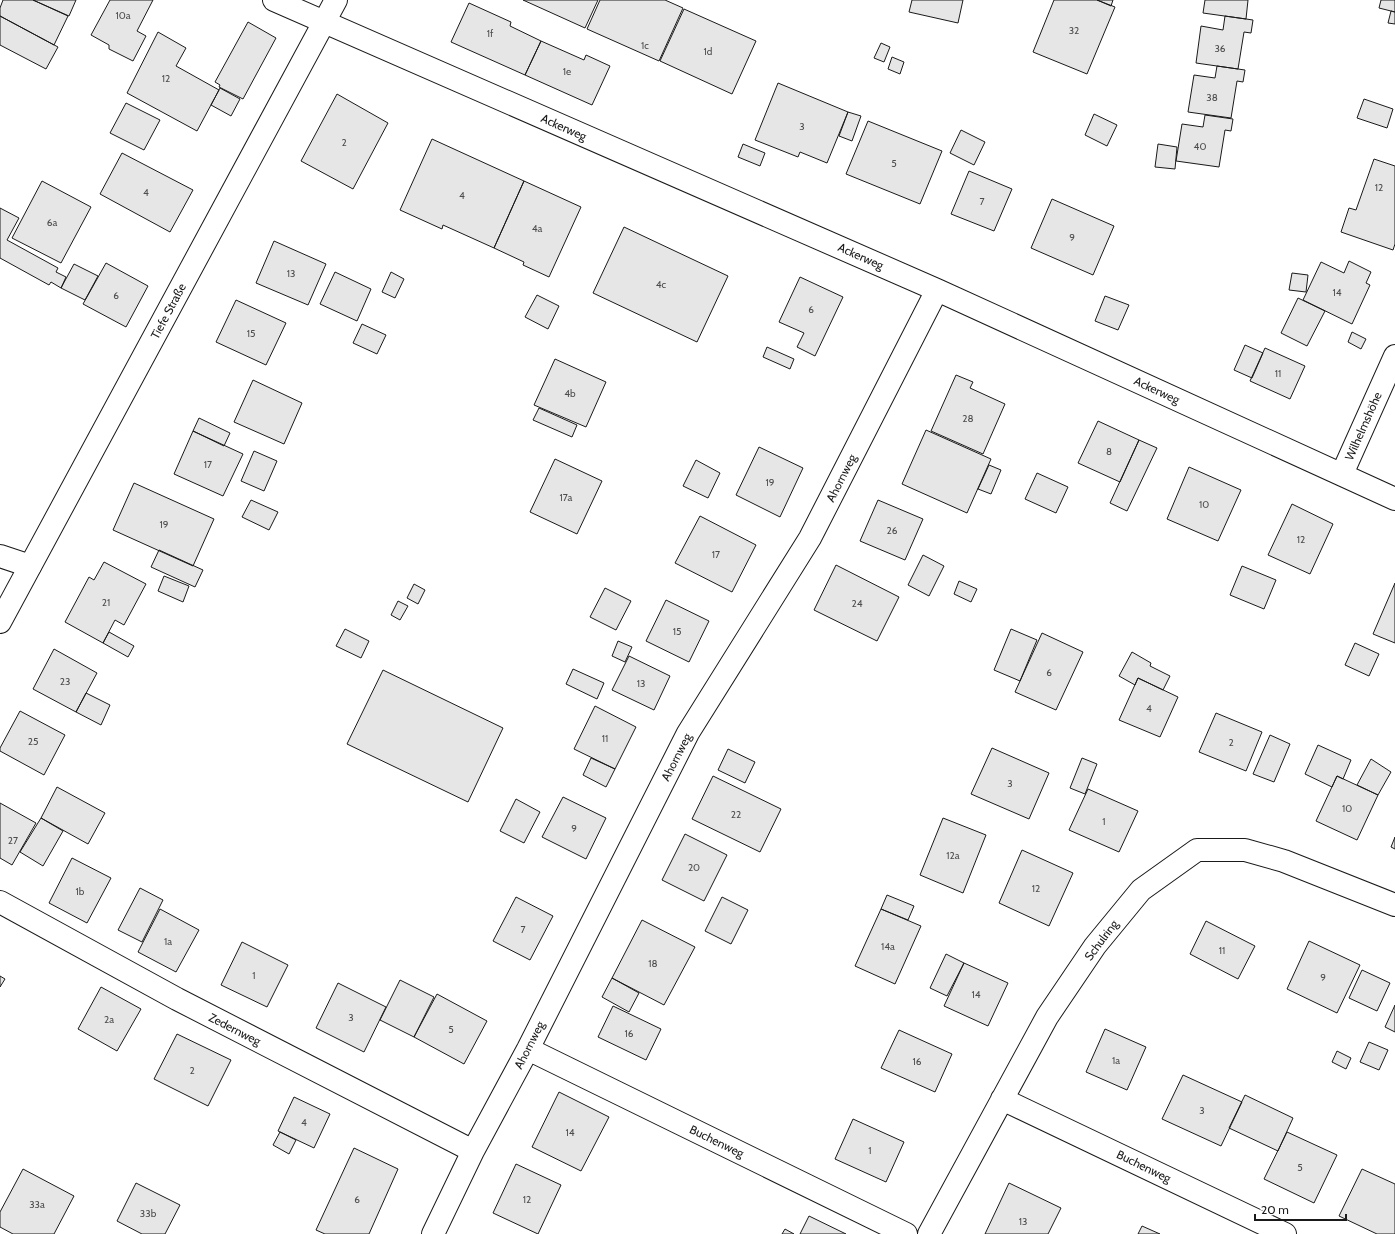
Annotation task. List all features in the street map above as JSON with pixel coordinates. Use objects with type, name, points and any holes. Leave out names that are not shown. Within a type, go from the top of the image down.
[{"type":"street","name":"Ackerweg","points":[[274,0],[937,290],[1395,499]]},
{"type":"street","name":"Tiefe Straße","points":[[0,622],[336,0]]},
{"type":"street","name":"Ahornweg","points":[[433,1234],[473,1151],[528,1049],[688,733],[810,538],[937,290]]},
{"type":"street","name":"Wilhelmshöhe","points":[[1342,474],[1395,356]]},
{"type":"street","points":[[0,556],[30,566]]},
{"type":"street","name":"Schulring","points":[[929,1234],[1047,1017],[1095,946],[1141,890],[1197,850],[1245,850],[1284,861],[1395,905]]},
{"type":"street","name":"Zedernweg","points":[[0,902],[176,999],[473,1151]]},
{"type":"street","name":"Buchenweg","points":[[528,1049],[906,1234]]},
{"type":"street","name":"Buchenweg","points":[[1002,1099],[1285,1234]]},
{"type":"building","points":[[3,0],[33,0],[68,16],[54,45],[0,16],[0,8]]},
{"type":"building","points":[[33,0],[76,0],[69,16]]},
{"type":"building","points":[[110,0],[153,0],[137,31],[146,36],[133,61],[109,49],[109,45],[91,35]]},
{"type":"building","points":[[523,0],[598,0],[585,28]]},
{"type":"building","points":[[600,0],[665,0],[683,8],[659,61],[587,29]]},
{"type":"building","points":[[912,0],[963,0],[958,23],[909,12]]},
{"type":"building","points":[[1054,0],[1097,0],[1115,7],[1087,74],[1033,52]]},
{"type":"building","points":[[1097,0],[1113,0],[1111,6]]},
{"type":"building","points":[[1205,0],[1248,0],[1246,19],[1203,13]]},
{"type":"building","points":[[1381,0],[1395,0],[1395,12],[1379,8]]},
{"type":"building","points":[[469,3],[511,22],[510,26],[541,41],[525,75],[451,42]]},
{"type":"building","points":[[684,9],[756,41],[732,94],[660,61]]},
{"type":"building","points":[[1391,11],[1395,12],[1395,24],[1388,23]]},
{"type":"building","points":[[0,16],[58,47],[46,69],[0,45]]},
{"type":"building","points":[[1225,16],[1253,20],[1251,33],[1244,32],[1238,69],[1196,63],[1201,26],[1223,30]]},
{"type":"building","points":[[248,22],[276,38],[243,99],[219,87],[220,85],[215,82]]},
{"type":"building","points":[[158,32],[186,48],[176,66],[219,90],[197,131],[127,93]]},
{"type":"building","points":[[541,41],[584,60],[586,55],[610,66],[592,105],[525,75]]},
{"type":"building","points":[[881,43],[890,47],[884,62],[874,58]]},
{"type":"building","points":[[892,57],[904,62],[900,74],[888,69]]},
{"type":"building","points":[[1217,66],[1245,70],[1243,82],[1237,81],[1231,118],[1188,112],[1194,75],[1215,78]]},
{"type":"building","points":[[778,83],[848,112],[827,163],[800,152],[798,157],[755,140]]},
{"type":"building","points":[[220,88],[240,99],[231,116],[211,105]]},
{"type":"building","points":[[337,94],[388,123],[353,189],[301,161]]},
{"type":"building","points":[[1364,99],[1393,109],[1387,128],[1357,118]]},
{"type":"building","points":[[126,103],[160,120],[144,150],[110,133]]},
{"type":"building","points":[[848,112],[861,116],[852,141],[839,136]]},
{"type":"building","points":[[1094,114],[1117,125],[1107,146],[1085,135]]},
{"type":"building","points":[[1205,115],[1233,119],[1231,131],[1225,130],[1219,167],[1176,161],[1182,124],[1203,127]]},
{"type":"building","points":[[868,121],[942,151],[920,204],[846,174]]},
{"type":"building","points":[[961,130],[985,142],[974,165],[950,153]]},
{"type":"building","points":[[432,139],[524,181],[494,248],[443,225],[442,229],[400,210]]},
{"type":"building","points":[[743,144],[765,153],[760,166],[738,157]]},
{"type":"building","points":[[1158,144],[1177,147],[1175,169],[1155,167]]},
{"type":"building","points":[[122,153],[193,190],[170,232],[100,194]]},
{"type":"building","points":[[1374,159],[1395,166],[1395,244],[1393,250],[1341,232],[1349,208],[1356,210]]},
{"type":"building","points":[[969,171],[1012,189],[994,231],[951,214]]},
{"type":"building","points":[[42,181],[91,207],[61,263],[12,238]]},
{"type":"building","points":[[524,181],[581,207],[549,277],[523,265],[524,262],[494,248]]},
{"type":"building","points":[[1052,199],[1114,226],[1093,275],[1031,248]]},
{"type":"building","points":[[0,208],[19,218],[7,240],[58,268],[56,272],[66,277],[61,288],[51,282],[49,285],[0,258]]},
{"type":"building","points":[[624,227],[728,276],[697,342],[593,293]]},
{"type":"building","points":[[274,241],[326,264],[308,305],[256,283]]},
{"type":"building","points":[[1349,261],[1371,272],[1366,283],[1370,285],[1352,324],[1303,300],[1321,262],[1344,273]]},
{"type":"building","points":[[106,263],[148,286],[126,327],[83,304]]},
{"type":"building","points":[[74,264],[98,276],[85,300],[61,288]]},
{"type":"building","points":[[335,272],[371,289],[357,321],[320,304]]},
{"type":"building","points":[[391,272],[404,279],[395,298],[382,292]]},
{"type":"building","points":[[1292,273],[1308,275],[1306,292],[1289,290]]},
{"type":"building","points":[[800,277],[843,297],[815,356],[797,347],[804,333],[779,322]]},
{"type":"building","points":[[537,295],[559,306],[548,329],[525,317]]},
{"type":"building","points":[[1105,296],[1129,305],[1118,330],[1095,321]]},
{"type":"building","points":[[1298,298],[1325,311],[1307,346],[1281,333]]},
{"type":"building","points":[[236,300],[286,323],[266,365],[216,342]]},
{"type":"building","points":[[362,324],[386,335],[377,354],[353,343]]},
{"type":"building","points":[[1352,332],[1366,339],[1361,349],[1348,342]]},
{"type":"building","points":[[1245,345],[1263,353],[1252,378],[1234,370]]},
{"type":"building","points":[[767,347],[794,359],[790,369],[763,357]]},
{"type":"building","points":[[1265,348],[1305,366],[1290,399],[1250,381]]},
{"type":"building","points":[[555,359],[606,382],[586,427],[534,405]]},
{"type":"building","points":[[956,375],[973,382],[970,388],[1005,404],[983,454],[931,431]]},
{"type":"building","points":[[253,380],[302,403],[284,444],[234,422]]},
{"type":"building","points":[[539,408],[577,425],[572,437],[533,420]]},
{"type":"building","points":[[199,418],[230,433],[224,446],[193,431]]},
{"type":"building","points":[[1098,421],[1139,440],[1120,482],[1078,463]]},
{"type":"building","points":[[926,430],[991,459],[967,513],[902,484]]},
{"type":"building","points":[[193,431],[243,454],[223,496],[174,474]]},
{"type":"building","points":[[1139,440],[1157,448],[1127,511],[1110,503]]},
{"type":"building","points":[[759,447],[803,468],[780,517],[736,495]]},
{"type":"building","points":[[254,451],[277,461],[264,491],[241,481]]},
{"type":"building","points":[[555,459],[602,481],[577,534],[530,512]]},
{"type":"building","points":[[696,460],[720,473],[708,498],[683,486]]},
{"type":"building","points":[[989,465],[1001,470],[991,494],[978,489]]},
{"type":"building","points":[[1189,467],[1241,490],[1218,541],[1167,519]]},
{"type":"building","points":[[1037,473],[1068,487],[1056,513],[1025,499]]},
{"type":"building","points":[[134,483],[214,519],[193,566],[113,530]]},
{"type":"building","points":[[251,500],[278,512],[269,530],[242,517]]},
{"type":"building","points":[[878,500],[923,519],[905,560],[860,541]]},
{"type":"building","points":[[1292,504],[1333,524],[1310,574],[1268,555]]},
{"type":"building","points":[[700,516],[756,545],[732,592],[675,563]]},
{"type":"building","points":[[159,550],[203,570],[195,587],[151,567]]},
{"type":"building","points":[[923,555],[944,566],[929,596],[908,585]]},
{"type":"building","points":[[104,562],[146,584],[124,625],[115,620],[103,643],[65,622],[89,577],[94,580]]},
{"type":"building","points":[[836,565],[899,597],[877,641],[814,610]]},
{"type":"building","points":[[1242,566],[1276,580],[1264,609],[1230,595]]},
{"type":"building","points":[[164,576],[189,586],[183,602],[158,591]]},
{"type":"building","points":[[959,581],[977,589],[971,602],[954,594]]},
{"type":"building","points":[[1395,583],[1395,643],[1373,634]]},
{"type":"building","points":[[414,584],[425,590],[418,604],[407,598]]},
{"type":"building","points":[[605,588],[631,601],[616,630],[590,617]]},
{"type":"building","points":[[666,600],[709,621],[689,662],[646,641]]},
{"type":"building","points":[[398,601],[408,606],[400,620],[391,615]]},
{"type":"building","points":[[345,629],[369,641],[361,658],[336,646]]},
{"type":"building","points":[[1011,629],[1037,640],[1020,681],[994,670]]},
{"type":"building","points":[[109,632],[134,646],[128,657],[103,643]]},
{"type":"building","points":[[1042,633],[1083,652],[1056,710],[1015,692]]},
{"type":"building","points":[[618,641],[632,647],[625,662],[612,656]]},
{"type":"building","points":[[1355,643],[1379,654],[1369,676],[1345,665]]},
{"type":"building","points":[[54,649],[97,673],[76,712],[33,689]]},
{"type":"building","points":[[1132,652],[1151,663],[1150,666],[1170,676],[1163,690],[1138,678],[1135,685],[1119,676]]},
{"type":"building","points":[[629,656],[670,676],[654,710],[612,690]]},
{"type":"building","points":[[573,669],[604,683],[597,699],[566,684]]},
{"type":"building","points":[[383,670],[503,728],[468,802],[347,744]]},
{"type":"building","points":[[1138,678],[1178,697],[1160,737],[1119,720]]},
{"type":"building","points":[[86,693],[110,705],[101,725],[76,712]]},
{"type":"building","points":[[595,706],[636,727],[615,769],[574,749]]},
{"type":"building","points":[[20,711],[65,735],[44,775],[0,751],[0,748]]},
{"type":"building","points":[[1216,713],[1262,732],[1246,771],[1199,752]]},
{"type":"building","points":[[1270,735],[1290,744],[1274,782],[1253,774]]},
{"type":"building","points":[[1318,745],[1351,760],[1343,779],[1337,776],[1332,787],[1305,774]]},
{"type":"building","points":[[992,748],[1049,773],[1029,819],[971,794]]},
{"type":"building","points":[[728,749],[755,762],[745,783],[718,770]]},
{"type":"building","points":[[591,758],[615,769],[606,787],[583,775]]},
{"type":"building","points":[[1082,758],[1097,764],[1085,794],[1070,788]]},
{"type":"building","points":[[1371,759],[1391,772],[1378,795],[1357,785]]},
{"type":"building","points":[[713,776],[781,809],[760,852],[692,819]]},
{"type":"building","points":[[1337,776],[1378,795],[1357,840],[1316,821]]},
{"type":"building","points":[[57,787],[105,813],[88,844],[41,818]]},
{"type":"building","points":[[1088,789],[1138,811],[1119,852],[1069,830]]},
{"type":"building","points":[[563,797],[606,818],[586,859],[542,837]]},
{"type":"building","points":[[516,799],[540,812],[524,843],[500,831]]},
{"type":"building","points":[[0,803],[36,823],[12,865],[0,858]]},
{"type":"building","points":[[41,818],[63,831],[43,866],[20,852]]},
{"type":"building","points":[[943,818],[986,835],[963,893],[920,875]]},
{"type":"building","points":[[685,834],[727,855],[704,901],[662,880]]},
{"type":"building","points":[[1395,837],[1395,849],[1391,847]]},
{"type":"building","points":[[1022,850],[1073,873],[1049,926],[999,903]]},
{"type":"building","points":[[72,858],[111,878],[87,923],[49,903]]},
{"type":"building","points":[[140,888],[163,900],[142,942],[118,930]]},
{"type":"building","points":[[887,895],[914,906],[908,920],[881,909]]},
{"type":"building","points":[[516,897],[553,916],[530,960],[493,941]]},
{"type":"building","points":[[722,897],[748,910],[731,944],[705,931]]},
{"type":"building","points":[[160,909],[199,930],[176,972],[138,952]]},
{"type":"building","points":[[881,909],[921,926],[895,984],[855,966]]},
{"type":"building","points":[[642,920],[695,947],[664,1005],[612,978]]},
{"type":"building","points":[[1206,921],[1255,946],[1238,979],[1190,954]]},
{"type":"building","points":[[1309,941],[1360,965],[1337,1013],[1287,989]]},
{"type":"building","points":[[242,942],[288,965],[267,1007],[221,985]]},
{"type":"building","points":[[946,954],[964,963],[947,996],[930,988]]},
{"type":"building","points":[[964,963],[1008,983],[988,1026],[944,1006]]},
{"type":"building","points":[[1362,970],[1390,983],[1377,1011],[1349,998]]},
{"type":"building","points":[[0,976],[5,979],[0,987]]},
{"type":"building","points":[[612,978],[639,993],[629,1012],[602,997]]},
{"type":"building","points":[[400,980],[434,997],[414,1037],[380,1020]]},
{"type":"building","points":[[338,983],[386,1007],[364,1052],[316,1028]]},
{"type":"building","points":[[101,987],[141,1009],[117,1051],[78,1029]]},
{"type":"building","points":[[437,994],[487,1021],[464,1064],[414,1037]]},
{"type":"building","points":[[1395,1005],[1395,1032],[1385,1027]]},
{"type":"building","points":[[613,1006],[661,1029],[646,1060],[598,1037]]},
{"type":"building","points":[[1105,1029],[1146,1047],[1127,1090],[1086,1072]]},
{"type":"building","points":[[899,1030],[952,1054],[935,1092],[881,1068]]},
{"type":"building","points":[[177,1034],[231,1060],[208,1106],[154,1079]]},
{"type":"building","points":[[1369,1042],[1388,1050],[1379,1070],[1360,1062]]},
{"type":"building","points":[[1337,1051],[1351,1058],[1346,1069],[1332,1062]]},
{"type":"building","points":[[1183,1075],[1242,1102],[1221,1146],[1162,1119]]},
{"type":"building","points":[[559,1092],[609,1117],[581,1171],[532,1147]]},
{"type":"building","points":[[1245,1095],[1293,1118],[1278,1151],[1229,1128]]},
{"type":"building","points":[[294,1097],[330,1114],[314,1148],[278,1131]]},
{"type":"building","points":[[853,1119],[904,1142],[886,1182],[835,1159]]},
{"type":"building","points":[[280,1132],[296,1140],[289,1154],[273,1145]]},
{"type":"building","points":[[1287,1132],[1337,1155],[1314,1203],[1264,1179]]},
{"type":"building","points":[[354,1148],[398,1169],[369,1234],[325,1234],[316,1230]]},
{"type":"building","points":[[516,1164],[561,1185],[538,1234],[493,1213]]},
{"type":"building","points":[[23,1169],[74,1196],[54,1234],[13,1234],[0,1227],[0,1212]]},
{"type":"building","points":[[1362,1169],[1395,1184],[1395,1234],[1377,1234],[1339,1216]]},
{"type":"building","points":[[136,1183],[180,1205],[165,1234],[142,1234],[117,1221]]},
{"type":"building","points":[[1009,1183],[1061,1208],[1048,1234],[985,1234]]},
{"type":"building","points":[[809,1216],[846,1234],[800,1234]]},
{"type":"building","points":[[1142,1226],[1160,1234],[1138,1234]]},
{"type":"building","points":[[785,1229],[794,1234],[782,1234]]}]
